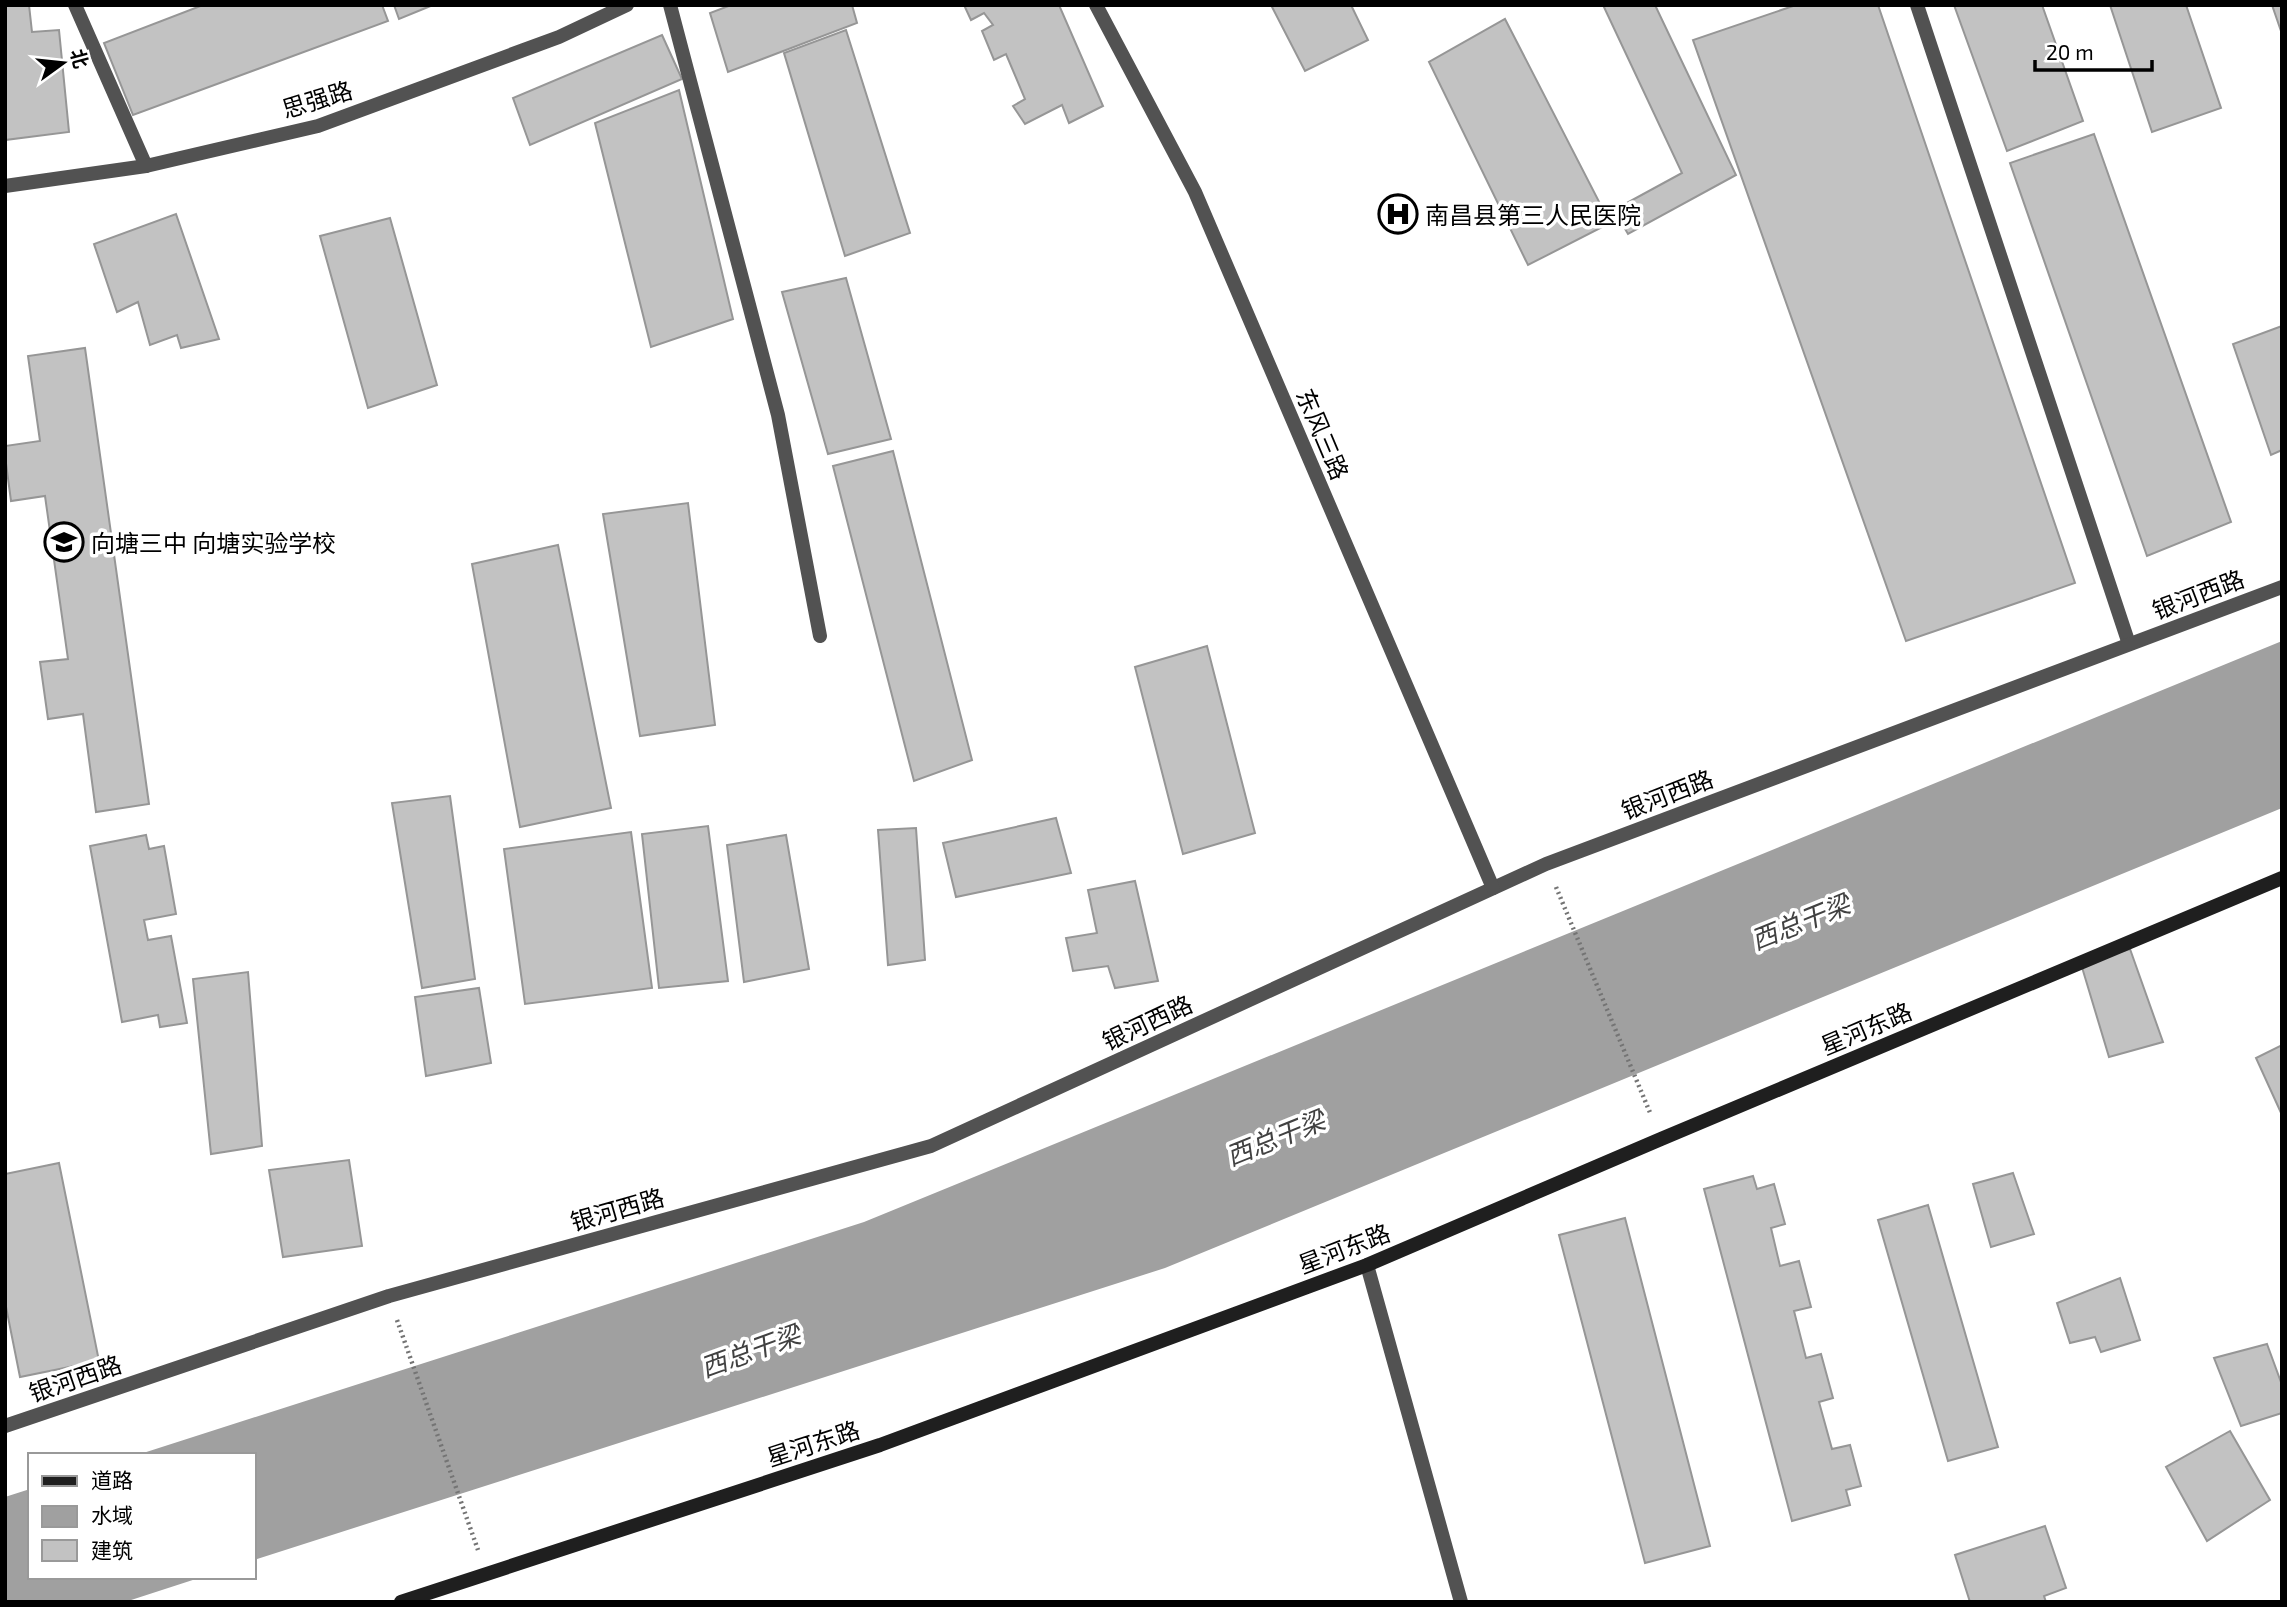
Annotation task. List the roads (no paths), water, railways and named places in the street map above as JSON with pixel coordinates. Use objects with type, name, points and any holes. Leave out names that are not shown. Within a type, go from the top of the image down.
[{"type":"main road","name":"星河东路","points":[[401,1602],[880,1445],[1367,1265],[2282,878]]},
{"type":"street","points":[[75,5],[146,166]]},
{"type":"street","name":"思强路","points":[[5,186],[146,166],[318,126],[559,37],[627,5]]},
{"type":"street","points":[[670,5],[778,415],[820,636]]},
{"type":"street","name":"东风三路","points":[[1097,5],[1195,192],[1493,888]]},
{"type":"street","points":[[1917,5],[2129,644]]},
{"type":"street","name":"银河西路","points":[[5,1426],[389,1296],[931,1146],[1546,864],[2282,587]]},
{"type":"street","points":[[1367,1265],[1461,1602]]},
{"type":"water","name":"西总干梁","points":[[2282,641],[2282,808],[1165,1268],[256,1559],[256,1453],[143,1453],[864,1222]]},
{"type":"water","points":[[28,1490],[28,1579],[196,1579],[125,1602],[5,1602],[5,1497]]},
{"type":"place","name":"南昌县第三人民医院","points":[[1398,214]]},
{"type":"place","name":"向塘三中 向塘实验学校","points":[[64,542]]}]
